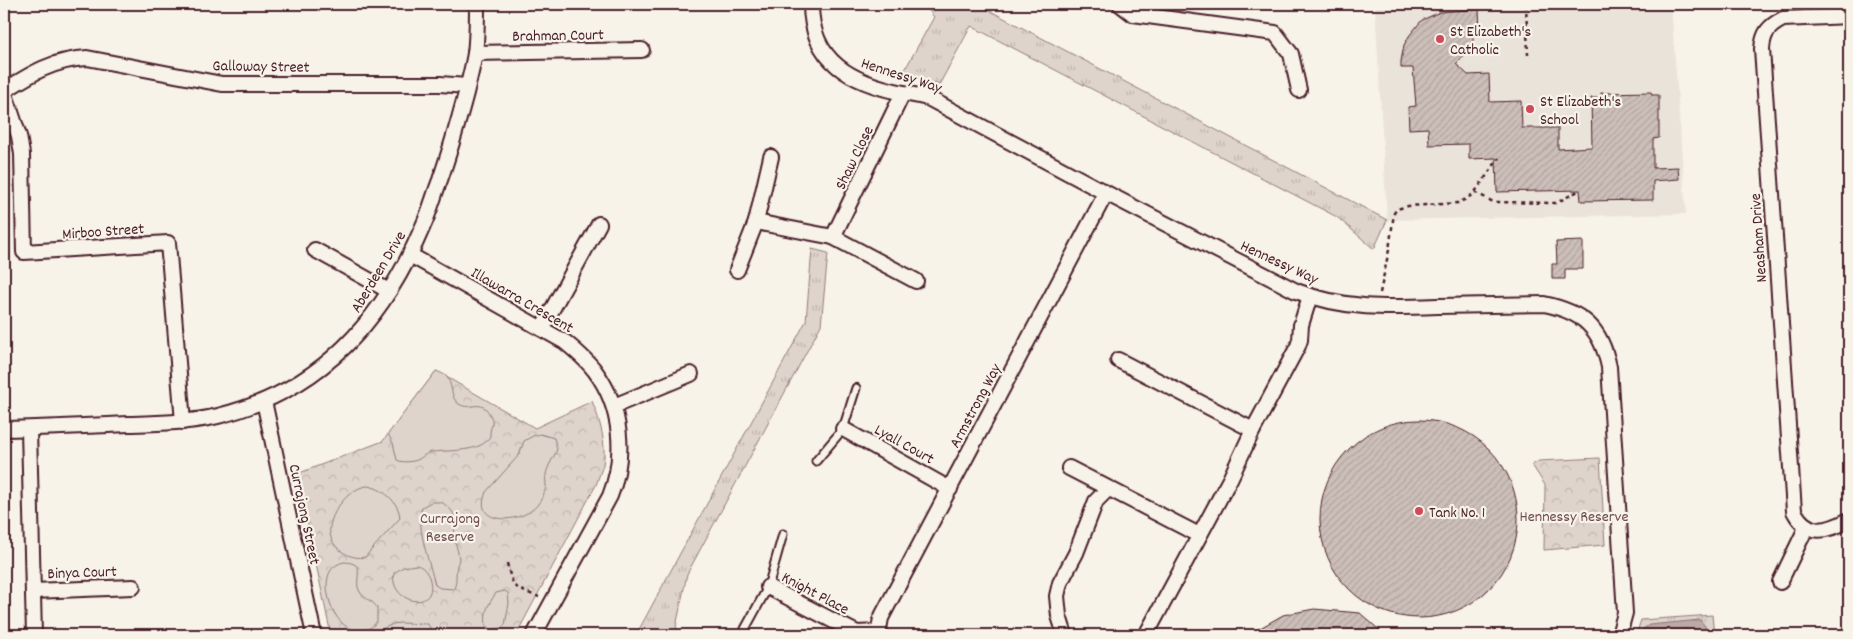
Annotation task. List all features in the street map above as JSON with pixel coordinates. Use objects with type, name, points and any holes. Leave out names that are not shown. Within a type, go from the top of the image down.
[{"type":"street","name":"Aberdeen Drive","points":[[4,429],[183,422],[218,416],[264,401],[302,382],[336,356],[378,309],[410,255],[424,226],[453,142],[468,86],[475,53],[477,4]]},
{"type":"street","name":"Hennessy Way","points":[[811,4],[812,27],[823,51],[833,63],[859,80],[930,99],[1106,193],[1315,297],[1352,306],[1387,308],[1544,304],[1556,306],[1581,316],[1600,338],[1606,351],[1609,367],[1625,613],[1619,635]]},
{"type":"street","points":[[1120,4],[1133,14],[1275,33],[1290,54],[1298,90]]},
{"type":"street","name":"Neasham Drive","points":[[1807,526],[1798,518],[1793,501],[1762,48],[1763,37],[1767,30],[1774,23],[1783,19],[1849,16]]},
{"type":"street","name":"Brahman Court","points":[[475,53],[642,50]]},
{"type":"street","name":"Galloway Street","points":[[4,91],[44,67],[73,59],[87,58],[222,84],[431,84],[468,86]]},
{"type":"street","name":"Mirboo Street","points":[[4,91],[20,136],[24,252],[168,243],[183,422]]},
{"type":"street","name":"Shaw Close","points":[[833,237],[903,93]]},
{"type":"street","points":[[737,270],[756,222],[771,157]]},
{"type":"street","name":"Armstrong Way","points":[[878,633],[881,618],[1106,193]]},
{"type":"street","points":[[756,222],[833,237],[916,281]]},
{"type":"street","points":[[542,328],[599,224]]},
{"type":"street","points":[[315,250],[389,291]]},
{"type":"street","name":"Illawarra Crescent","points":[[410,255],[565,342],[595,371],[614,406],[619,442],[618,468],[615,483],[610,496],[534,635]]},
{"type":"street","points":[[1146,635],[1230,479],[1300,340],[1309,332],[1315,297]]},
{"type":"street","points":[[1118,360],[1253,430]]},
{"type":"street","points":[[614,406],[691,374]]},
{"type":"street","name":"Currajong Street","points":[[264,401],[314,635]]},
{"type":"street","points":[[29,429],[34,635]]},
{"type":"street","name":"Lyall Court","points":[[843,429],[950,489]]},
{"type":"street","points":[[1069,468],[1200,535]]},
{"type":"street","points":[[1066,635],[1059,616],[1057,603],[1060,582],[1076,553],[1096,501],[1108,489]]},
{"type":"street","points":[[1780,582],[1807,526],[1824,530],[1832,529],[1849,520]]},
{"type":"street","name":"Binya Court","points":[[33,591],[133,587]]},
{"type":"street","name":"Knight Place","points":[[768,587],[849,629],[857,632],[878,633]]},
{"type":"lane","points":[[816,461],[843,429],[856,388]]},
{"type":"lane","name":"Knight Place","points":[[745,629],[768,587],[783,534]]},
{"type":"path","points":[[1526,4],[1528,55]]},
{"type":"path","points":[[1380,293],[1394,213],[1397,209],[1408,206],[1458,204],[1476,192],[1499,158]]},
{"type":"path","points":[[1476,192],[1493,202],[1556,203],[1580,190]]},
{"type":"path","points":[[507,563],[514,585],[520,591],[539,597]]},
{"type":"shaded area","name":"St Elizabeth's School","points":[[1375,4],[1671,4],[1686,214],[1387,220]]},
{"type":"green space","points":[[924,4],[982,4],[981,6],[1387,220],[1374,249],[1337,217],[971,26],[939,85],[903,73],[934,17]]},
{"type":"green space","points":[[812,249],[828,253],[821,325],[687,574],[676,627],[681,635],[636,635],[806,321]]},
{"type":"green space","name":"Currajong Reserve","points":[[436,371],[535,428],[592,401],[600,424],[604,449],[603,465],[596,485],[516,635],[331,635],[297,474],[383,441]]},
{"type":"green space","points":[[436,371],[448,379],[456,402],[463,406],[484,407],[488,411],[492,421],[490,436],[486,441],[473,448],[431,452],[414,461],[399,461],[388,434]]},
{"type":"green space","points":[[540,434],[554,438],[557,449],[549,465],[546,486],[541,499],[532,510],[516,517],[507,519],[490,516],[485,511],[483,503],[486,492],[519,455],[524,441]]},
{"type":"green space","name":"Hennessy Reserve","points":[[1600,458],[1605,545],[1544,550],[1545,485],[1532,465],[1539,461]]},
{"type":"green space","points":[[367,486],[379,490],[389,497],[397,507],[400,518],[365,557],[360,558],[343,553],[335,545],[330,534],[330,527],[335,511],[346,497]]},
{"type":"green space","points":[[431,502],[441,502],[454,515],[454,534],[459,560],[454,589],[440,588],[435,585],[427,556],[422,536],[421,516],[422,507]]},
{"type":"green space","points":[[344,562],[356,565],[360,592],[377,608],[377,621],[368,629],[352,629],[344,625],[337,618],[332,608],[327,588],[328,578],[332,569]]},
{"type":"green space","points":[[421,566],[429,577],[431,589],[428,596],[422,600],[406,598],[394,584],[394,573],[403,567]]},
{"type":"green space","points":[[505,591],[508,593],[509,603],[505,625],[501,628],[491,629],[486,626],[487,608],[496,593]]},
{"type":"green space","points":[[1712,615],[1714,635],[1636,635],[1641,620]]},
{"type":"green space","points":[[393,624],[428,624],[432,632],[431,635],[369,635]]},
{"type":"water","points":[[1700,620],[1705,626],[1707,635],[1640,635],[1643,629],[1649,625]]},
{"type":"building","points":[[1479,9],[1480,34],[1473,34],[1473,45],[1456,64],[1468,75],[1489,74],[1490,102],[1521,101],[1522,128],[1558,128],[1558,149],[1592,147],[1591,98],[1601,98],[1601,93],[1651,92],[1652,95],[1659,95],[1659,138],[1653,139],[1653,168],[1678,167],[1679,179],[1653,181],[1653,200],[1581,201],[1580,190],[1497,192],[1496,158],[1469,159],[1469,144],[1429,145],[1428,128],[1409,129],[1408,107],[1416,106],[1413,68],[1401,68],[1401,61],[1404,45],[1409,36],[1422,20],[1440,12]]},
{"type":"building","points":[[1583,241],[1583,269],[1565,269],[1565,279],[1552,279],[1552,264],[1557,264],[1556,242]]},
{"type":"building","name":"Tank No. 1","points":[[1409,420],[1429,420],[1448,424],[1466,431],[1482,442],[1496,456],[1511,481],[1518,509],[1514,548],[1507,566],[1496,582],[1482,596],[1466,607],[1448,614],[1429,618],[1409,618],[1390,614],[1372,607],[1356,596],[1342,582],[1331,566],[1324,548],[1320,529],[1320,509],[1324,490],[1331,472],[1342,456],[1356,442],[1372,431],[1390,424]]},
{"type":"building","points":[[1314,609],[1360,613],[1385,635],[1248,635],[1283,615]]},
{"type":"place","name":"St Elizabeth's Catholic","points":[[1440,39]]},
{"type":"place","name":"St Elizabeth's School","points":[[1530,109]]},
{"type":"place","name":"Tank No. 1","points":[[1419,511]]}]
